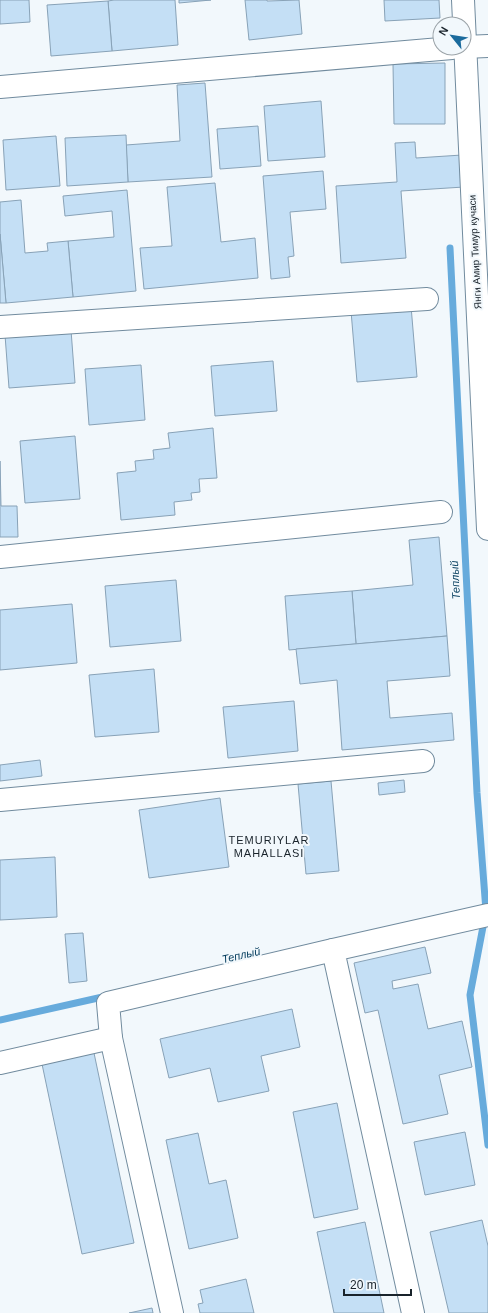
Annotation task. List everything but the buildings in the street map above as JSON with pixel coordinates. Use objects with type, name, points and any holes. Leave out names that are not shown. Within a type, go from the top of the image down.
[{"type":"street","name":"Янги Амир Тимур кучаси","points":[[462,16],[463,0]]},
{"type":"street","points":[[472,47],[488,46]]},
{"type":"street","points":[[0,87],[432,50]]},
{"type":"street","name":"Янги Амир Тимур кучаси","points":[[462,56],[488,529]]},
{"type":"street","points":[[0,327],[427,299]]},
{"type":"street","points":[[0,557],[441,512]]},
{"type":"street","points":[[0,800],[423,761]]},
{"type":"street","points":[[172,1313],[111,1038],[108,1003],[488,915]]},
{"type":"street","points":[[333,950],[413,1313]]},
{"type":"street","points":[[0,1063],[111,1038]]},
{"type":"waterway","name":"Теплый","points":[[450,248],[477,793],[486,911],[470,995],[488,1145]]},
{"type":"waterway","name":"Теплый","points":[[0,1020],[107,996]]},
{"type":"district","name":"TEMURIYLAR MAHALLASI","points":[[269,846]]}]
